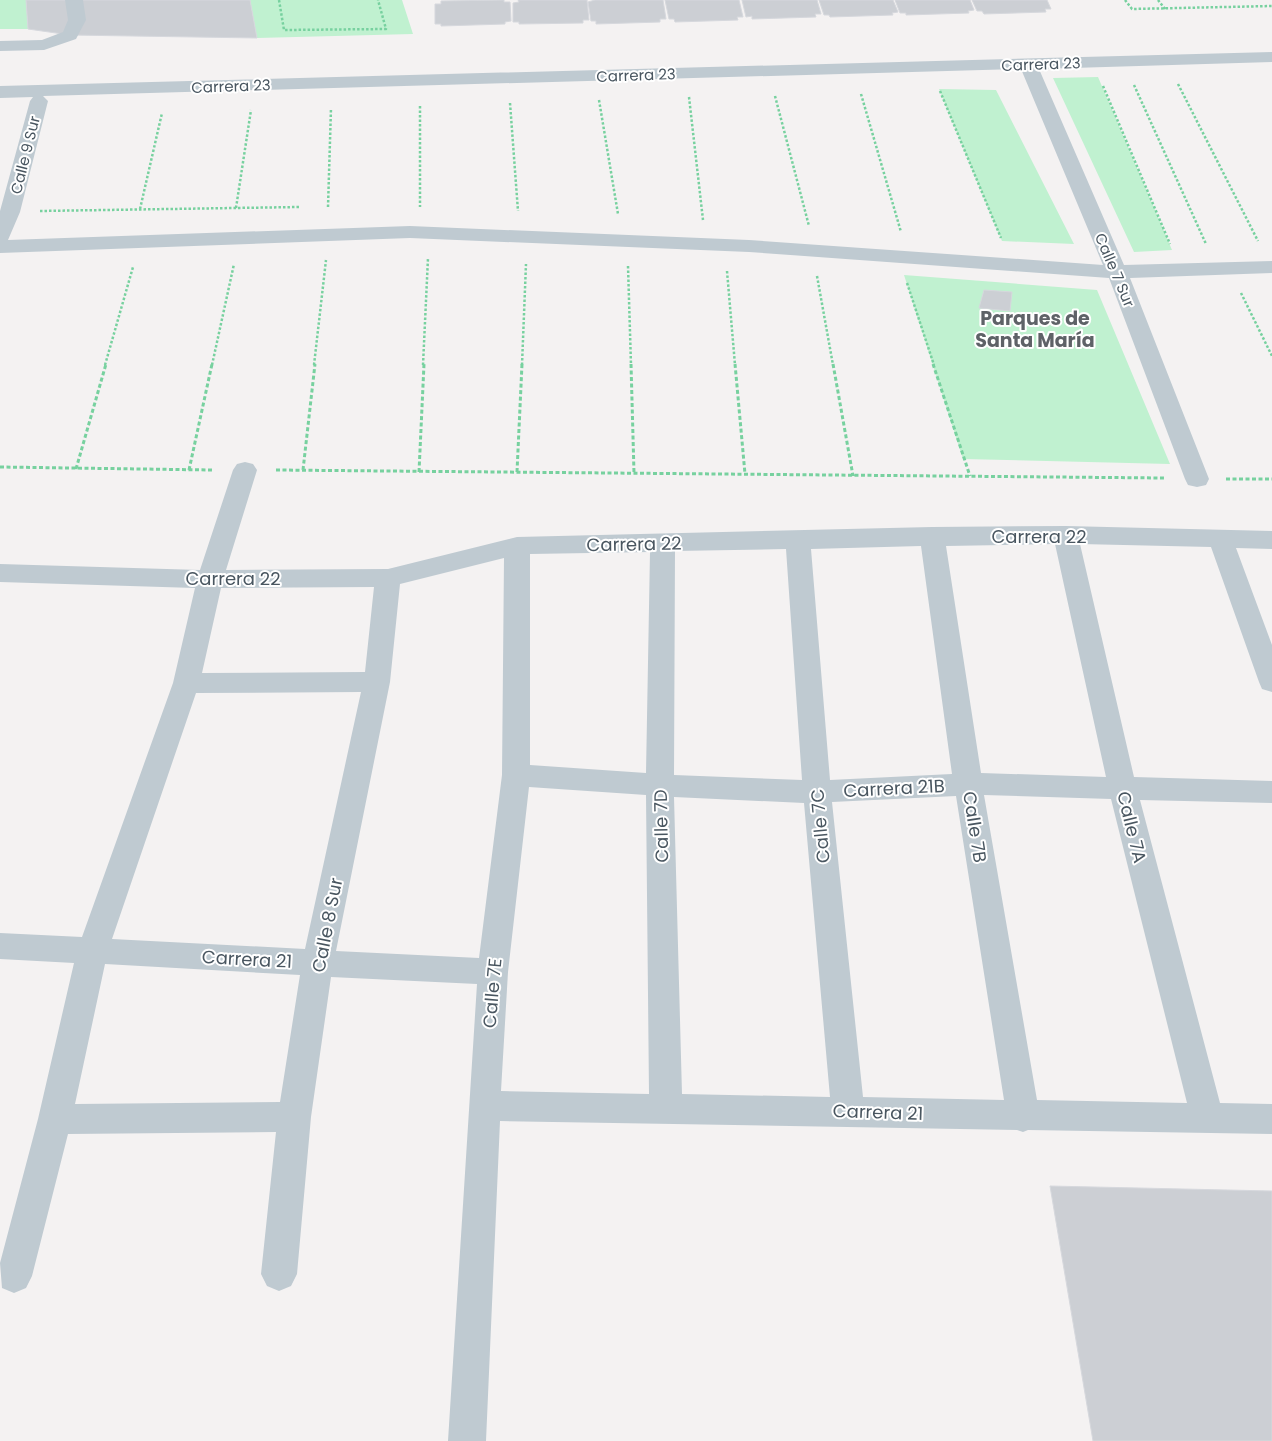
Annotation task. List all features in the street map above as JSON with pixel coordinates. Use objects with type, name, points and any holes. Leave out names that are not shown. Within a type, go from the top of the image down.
[{"type":"street","points":[[0,46],[44,45],[70,35],[78,20],[74,0]]},
{"type":"street","name":"Carrera 23","points":[[0,92],[1272,57]]},
{"type":"street","name":"Calle 7 Sur","points":[[1028,64],[1116,272],[1197,479]]},
{"type":"street","name":"Calle 9 Sur","points":[[0,237],[10,212],[39,101]]},
{"type":"street","points":[[0,247],[410,232],[749,246],[1116,272],[1272,267]]},
{"type":"street","points":[[14,1276],[55,1120],[92,952],[186,683],[210,579],[246,470]]},
{"type":"street","name":"Carrera 22","points":[[0,573],[210,579],[388,578],[518,546],[798,541],[932,536],[1066,535],[1272,540]]},
{"type":"street","name":"Calle 7A","points":[[1066,535],[1122,787],[1207,1118]]},
{"type":"street","name":"Calle 7B","points":[[932,536],[968,784],[1023,1117]]},
{"type":"street","points":[[1221,540],[1268,655],[1272,682]]},
{"type":"street","name":"Calle 7C","points":[[798,541],[817,792],[848,1111]]},
{"type":"street","name":"Calle 7D","points":[[663,544],[660,785],[666,1109]]},
{"type":"street","name":"Calle 7E","points":[[467,1441],[484,1106],[493,972],[516,775],[518,546]]},
{"type":"street","name":"Calle 8 Sur","points":[[280,1274],[294,1117],[318,962],[377,682],[388,578]]},
{"type":"street","points":[[186,683],[377,682]]},
{"type":"street","name":"Carrera 21B","points":[[516,775],[660,785],[817,792],[968,784],[1272,792]]},
{"type":"street","name":"Carrera 21","points":[[0,946],[493,972]]},
{"type":"street","name":"Carrera 21","points":[[484,1106],[848,1111],[1023,1117],[1272,1119]]},
{"type":"street","points":[[55,1120],[294,1117]]},
{"type":"path","points":[[278,0],[284,30],[386,29],[378,0]]},
{"type":"path","points":[[1125,0],[1132,9],[1272,6]]},
{"type":"path","points":[[1158,0],[1166,9]]},
{"type":"path","points":[[1178,83],[1260,246]]},
{"type":"path","points":[[1134,85],[1208,248]]},
{"type":"path","points":[[1102,86],[1172,250]]},
{"type":"path","points":[[688,89],[704,224]]},
{"type":"path","points":[[939,89],[1002,241]]},
{"type":"path","points":[[598,92],[618,214]]},
{"type":"path","points":[[861,93],[903,240]]},
{"type":"path","points":[[509,94],[518,213]]},
{"type":"path","points":[[774,95],[811,232]]},
{"type":"path","points":[[420,97],[420,207]]},
{"type":"path","points":[[328,207],[331,100]]},
{"type":"path","points":[[236,208],[252,102]]},
{"type":"path","points":[[140,210],[164,105]]},
{"type":"path","points":[[517,472],[526,255]]},
{"type":"path","points":[[419,257],[428,257],[419,472]]},
{"type":"path","points":[[303,470],[326,260],[317,261]]},
{"type":"path","points":[[628,260],[634,474]]},
{"type":"path","points":[[189,470],[234,263]]},
{"type":"path","points":[[225,264],[243,263]]},
{"type":"path","points":[[76,469],[133,266]]},
{"type":"path","points":[[123,267],[142,266]]},
{"type":"path","points":[[726,266],[745,474]]},
{"type":"path","points":[[816,270],[853,476]]},
{"type":"path","points":[[904,275],[970,476]]},
{"type":"path","points":[[1241,292],[1272,356]]},
{"type":"path","points":[[1232,293],[1249,292]]},
{"type":"path","points":[[0,468],[1272,479]]},
{"type":"green space","points":[[0,0],[26,0],[28,29],[0,29]]},
{"type":"green space","points":[[250,0],[402,0],[413,34],[257,38]]},
{"type":"green space","points":[[1098,77],[1172,250],[1134,252],[1053,78]]},
{"type":"green space","points":[[939,89],[996,90],[1074,244],[1002,241]]},
{"type":"green space","points":[[904,275],[1097,290],[1170,464],[963,459]]},
{"type":"building","points":[[26,0],[250,0],[257,38],[70,35],[28,29]]},
{"type":"building","points":[[504,0],[504,2],[510,2],[511,21],[505,22],[505,24],[441,26],[441,24],[435,24],[435,4],[441,4],[441,1]]},
{"type":"building","points":[[518,0],[587,0],[589,20],[583,20],[583,23],[519,24],[519,22],[513,22],[513,3],[519,2]]},
{"type":"building","points":[[595,0],[663,0],[666,19],[660,19],[660,22],[596,24],[596,21],[591,21],[588,2]]},
{"type":"building","points":[[665,0],[739,0],[743,17],[737,17],[738,20],[675,22],[674,19],[669,19]]},
{"type":"building","points":[[742,0],[817,0],[821,14],[815,14],[816,17],[752,19],[752,16],[746,17]]},
{"type":"building","points":[[819,0],[893,0],[898,12],[892,13],[893,15],[830,17],[829,15],[824,15]]},
{"type":"building","points":[[895,0],[970,0],[974,10],[968,11],[969,13],[906,15],[906,13],[900,13]]},
{"type":"building","points":[[972,0],[1047,0],[1051,9],[1045,9],[1046,12],[984,14],[982,11],[977,11]]},
{"type":"building","points":[[984,290],[1012,292],[1010,311],[979,308]]},
{"type":"building","points":[[1050,1186],[1272,1191],[1272,1441],[1093,1441]]},
{"type":"district","name":"Parques de Santa María","points":[[1035,329]]}]
